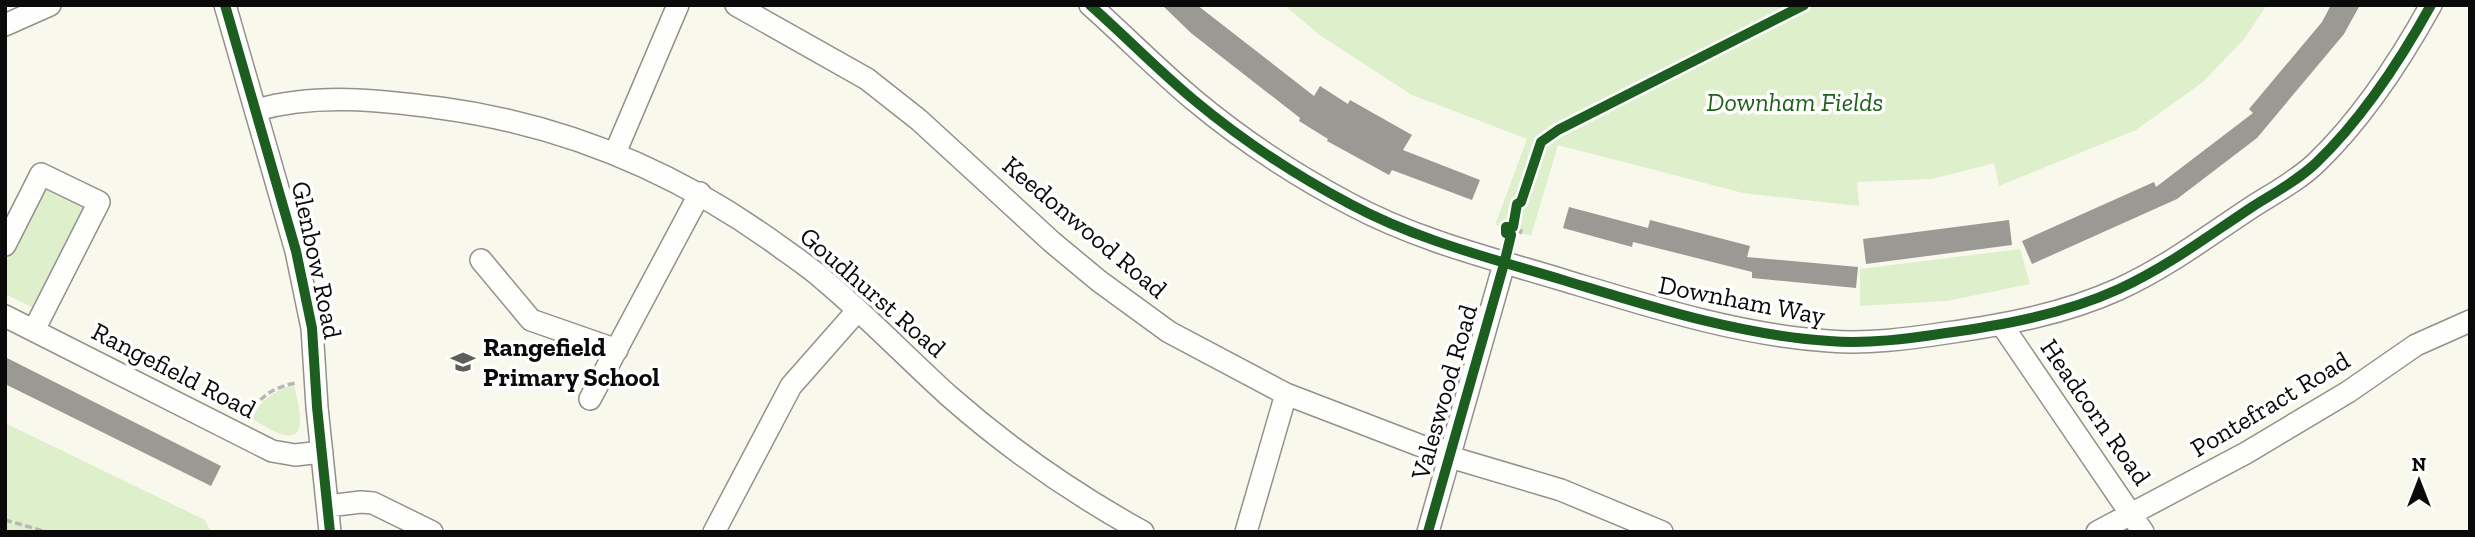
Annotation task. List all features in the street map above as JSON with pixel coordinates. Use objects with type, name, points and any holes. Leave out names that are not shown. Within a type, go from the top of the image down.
[{"type":"street","points":[[5,24],[51,5]]},
{"type":"street","name":"Glenbow Road","points":[[225,5],[299,264],[312,328],[330,532]]},
{"type":"street","points":[[615,153],[678,5]]},
{"type":"street","name":"Keedonwood Road","points":[[736,5],[867,79],[919,120],[1052,242],[1099,281],[1169,332],[1286,394],[1450,457],[1561,490],[1662,532]]},
{"type":"street","name":"Downham Way","points":[[1090,5],[1191,98],[1240,137],[1351,205],[1420,236],[1504,264],[1658,309],[1777,335],[1831,341],[1896,341],[2001,325],[2060,310],[2125,286],[2183,254],[2293,182],[2318,161],[2374,96],[2431,5]]},
{"type":"street","name":"Goudhurst Road","points":[[257,110],[281,103],[328,99],[401,103],[454,110],[523,123],[570,136],[615,153],[700,193],[824,280],[950,397],[1012,448],[1117,518],[1143,532]]},
{"type":"street","points":[[5,244],[41,174],[99,202],[34,330]]},
{"type":"street","points":[[590,399],[700,193]]},
{"type":"street","points":[[481,260],[531,320],[617,350]]},
{"type":"street","name":"Valeswood Road","points":[[1428,532],[1504,264]]},
{"type":"street","points":[[714,532],[791,386],[857,312]]},
{"type":"street","name":"Rangefield Road","points":[[5,316],[272,451],[295,455],[322,452]]},
{"type":"street","name":"Pontefract Road","points":[[2097,532],[2138,523],[2348,392],[2416,345],[2470,321]]},
{"type":"street","name":"Headcorn Road","points":[[2001,325],[2138,523]]},
{"type":"street","points":[[1246,532],[1286,394]]},
{"type":"street","points":[[328,506],[373,503],[432,532]]},
{"type":"path","points":[[1504,264],[1517,204],[1521,202],[1525,190]]},
{"type":"path","points":[[236,433],[253,408],[272,390],[316,379]]},
{"type":"path","points":[[5,520],[47,532]]},
{"type":"green space","name":"Downham Fields","points":[[1284,5],[2267,5],[2244,39],[2203,82],[2136,130],[1999,186],[1994,163],[1932,179],[1857,182],[1859,206],[1743,193],[1558,145],[1531,236],[1495,225],[1527,139],[1412,95],[1321,36]]},
{"type":"green space","points":[[48,186],[84,203],[86,212],[36,309],[5,294],[5,264],[43,187]]},
{"type":"green space","points":[[2020,249],[2030,284],[1947,301],[1860,306],[1860,269]]},
{"type":"green space","points":[[294,385],[300,425],[293,435],[276,432],[250,418],[269,397]]},
{"type":"green space","points":[[5,423],[205,520],[211,532],[5,532]]},
{"type":"building","points":[[1162,5],[1197,5],[1314,96],[1320,86],[1348,104],[1350,100],[1412,135],[1403,150],[1480,180],[1472,200],[1392,170],[1389,175],[1327,141],[1328,139],[1299,121],[1300,118],[1191,33]]},
{"type":"building","points":[[2331,5],[2360,5],[2344,34],[2257,138],[2177,199],[2032,264],[2022,241],[2154,182],[2156,187],[2253,113],[2249,109],[2322,22]]},
{"type":"building","points":[[1569,207],[1648,228],[1650,220],[1750,246],[1747,257],[1858,267],[1856,288],[1752,278],[1752,272],[1633,242],[1632,247],[1563,228]]},
{"type":"building","points":[[2009,220],[2012,245],[1866,264],[1863,239]]},
{"type":"building","points":[[5,357],[221,466],[211,486],[5,384]]},
{"type":"cycle path","points":[[225,5],[296,251],[312,328],[330,532]]},
{"type":"cycle path","points":[[1090,5],[1212,115],[1269,156],[1375,217],[1454,247],[1694,318],[1795,338],[1858,342],[1931,335],[2034,317],[2098,298],[2154,271],[2293,181],[2316,163],[2349,127],[2379,88],[2431,5]]},
{"type":"cycle path","points":[[1428,532],[1504,264],[1511,235],[1506,233],[1506,227],[1513,227],[1517,204],[1521,202],[1541,142],[1558,130],[1804,5]]},
{"type":"place","name":"Rangefield Primary School","points":[[463,362]]}]
